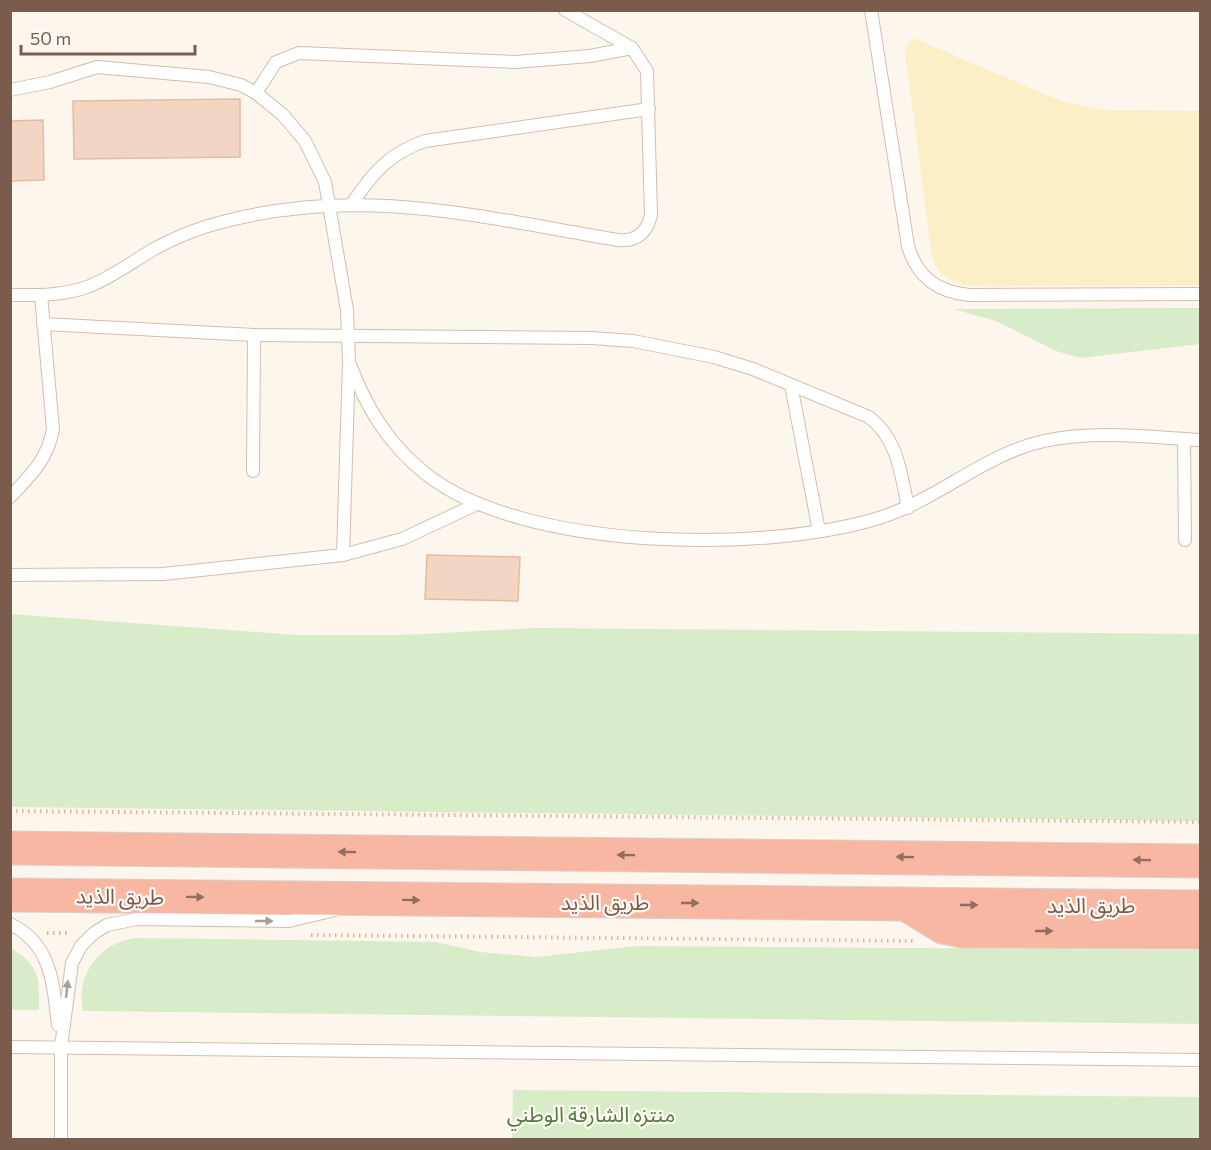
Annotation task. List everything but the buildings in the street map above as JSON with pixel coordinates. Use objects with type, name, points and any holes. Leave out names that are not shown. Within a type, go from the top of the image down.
[{"type":"highway","points":[[10,848],[1200,861]]},
{"type":"highway","name":"طريق الذيد","points":[[10,896],[1200,907]]},
{"type":"highway","points":[[908,905],[924,918],[943,927],[963,931],[1200,932]]},
{"type":"lane","points":[[10,295],[41,295],[86,287],[155,249],[200,228],[248,217],[330,205],[417,206],[618,240],[633,239],[645,230],[651,215],[647,71],[632,48],[565,10]]},
{"type":"lane","points":[[871,10],[908,246],[919,272],[929,282],[955,294],[969,295],[1200,294]]},
{"type":"lane","points":[[256,93],[276,62],[299,53],[515,62],[590,56],[632,48]]},
{"type":"lane","points":[[10,90],[50,82],[83,70],[111,66],[209,77],[241,85],[256,93],[283,115],[305,141],[325,182],[349,337],[343,555]]},
{"type":"lane","points":[[352,204],[382,163],[395,154],[425,141],[649,110]]},
{"type":"lane","points":[[10,497],[41,464],[51,443],[53,415],[41,295]]},
{"type":"lane","points":[[43,324],[254,335],[592,338],[633,341],[714,357],[859,411],[878,424],[892,442],[908,508]]},
{"type":"lane","points":[[253,471],[254,335]]},
{"type":"lane","points":[[349,362],[370,411],[405,456],[427,475],[477,504],[553,525],[631,537],[721,540],[850,526],[908,508],[945,490],[993,460],[1042,441],[1085,435],[1200,440]]},
{"type":"lane","points":[[791,385],[819,531]]},
{"type":"lane","points":[[1184,439],[1185,540]]},
{"type":"lane","points":[[10,575],[163,574],[343,555],[402,539],[477,504]]},
{"type":"lane","points":[[61,1140],[62,1047],[72,963],[81,946],[94,933],[107,925],[137,919],[289,921],[322,914],[362,899]]},
{"type":"lane","points":[[10,924],[28,933],[42,950],[51,969],[62,1047]]},
{"type":"lane","points":[[10,1047],[1200,1060]]},
{"type":"path","points":[[10,811],[1200,822]]},
{"type":"path","points":[[28,933],[94,933]]},
{"type":"path","points":[[308,935],[915,941]]},
{"type":"green space","points":[[1200,308],[1200,344],[1081,358],[1056,351],[996,321],[953,309]]},
{"type":"green space","points":[[10,614],[297,635],[400,635],[537,628],[1200,634],[1200,821],[11,807]]},
{"type":"green space","points":[[136,938],[435,942],[481,952],[536,957],[637,946],[1200,950],[1200,1024],[83,1011],[83,985],[93,962],[111,946]]},
{"type":"green space","points":[[10,947],[28,961],[36,973],[39,1010],[11,1010]]},
{"type":"green space","name":"منتزه الشارقة الوطني","points":[[513,1090],[1200,1097],[1200,1139],[512,1139]]},
{"type":"sand","points":[[913,38],[1063,102],[1106,110],[1200,111],[1200,285],[971,286],[945,276],[936,266],[931,252],[905,50]]}]
